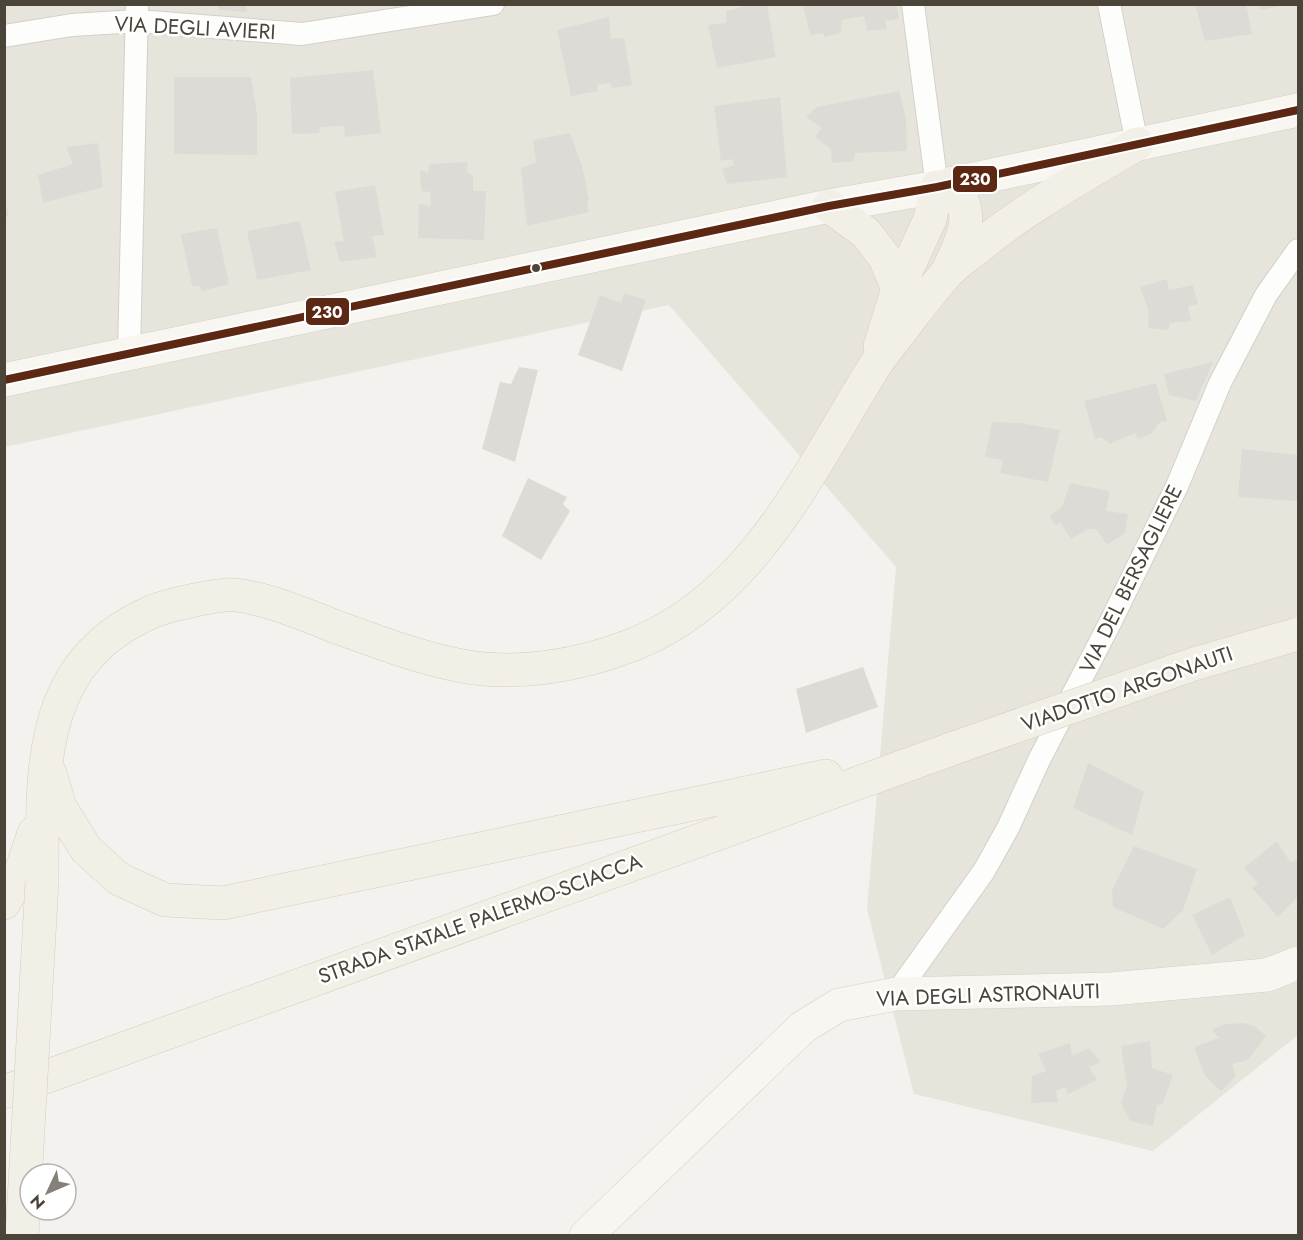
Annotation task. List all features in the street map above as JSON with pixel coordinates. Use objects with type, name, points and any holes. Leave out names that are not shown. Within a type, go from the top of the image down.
[{"type":"main road","points":[[4,380],[829,206],[945,185],[1299,110]]},
{"type":"main road","points":[[21,1236],[22,888],[42,809],[45,756],[57,711],[74,674],[95,648],[129,622],[168,606],[234,594],[287,609],[418,655],[460,666],[501,670],[547,667],[586,660],[634,644],[680,620],[725,585],[761,546],[806,483],[873,367],[949,271],[987,239],[1035,205],[1137,144]]},
{"type":"main road","points":[[945,185],[963,198],[968,216],[962,240],[949,271]]},
{"type":"main road","points":[[873,367],[898,289],[945,185]]},
{"type":"main road","points":[[829,206],[866,233],[885,258],[898,289]]},
{"type":"main road","name":"VIADOTTO ARGONAUTI","points":[[957,747],[1194,664],[1299,634]]},
{"type":"main road","points":[[45,756],[60,807],[86,849],[119,879],[165,900],[223,903],[957,747]]},
{"type":"main road","name":"STRADA STATALE PALERMO-SCIACCA","points":[[6,1092],[957,747]]},
{"type":"main road","name":"VIA DEGLI ASTRONAUTI","points":[[586,1236],[803,1027],[838,1005],[896,994],[1111,990],[1267,975],[1299,963]]},
{"type":"street","name":"VIA DEGLI AVIERI","points":[[4,36],[137,13],[302,34],[493,4]]},
{"type":"street","points":[[913,4],[945,185]]},
{"type":"street","points":[[1109,4],[1137,144]]},
{"type":"street","points":[[129,354],[137,13]]},
{"type":"street","name":"VIA DEL BERSAGLIERE","points":[[896,994],[984,871],[1008,828],[1039,760],[1177,486],[1220,383],[1266,295],[1299,250]]},
{"type":"shaded area","points":[[4,5],[1298,5],[1298,1035],[1153,1151],[914,1094],[867,909],[896,567],[669,305],[5,447]]},
{"type":"building","points":[[218,4],[246,4],[247,12],[219,10]]},
{"type":"building","points":[[755,4],[767,4],[776,57],[717,68],[708,25],[726,23],[726,11]]},
{"type":"building","points":[[896,4],[899,19],[885,21],[887,29],[867,31],[864,16],[842,20],[841,33],[824,37],[824,33],[810,35],[803,5]]},
{"type":"building","points":[[1195,4],[1246,4],[1252,34],[1205,41]]},
{"type":"building","points":[[1259,4],[1281,4],[1281,6],[1260,10]]},
{"type":"building","points":[[609,17],[611,39],[624,38],[632,85],[612,88],[610,83],[597,85],[598,91],[571,96],[557,30]]},
{"type":"building","points":[[373,70],[381,133],[345,137],[344,126],[319,127],[320,133],[292,134],[290,78]]},
{"type":"building","points":[[174,77],[251,77],[257,114],[257,155],[174,154]]},
{"type":"building","points":[[899,91],[906,118],[907,151],[855,153],[854,161],[832,163],[831,149],[815,137],[822,128],[806,117],[817,107]]},
{"type":"building","points":[[780,97],[787,177],[727,184],[722,169],[734,165],[732,159],[721,161],[714,106]]},
{"type":"building","points":[[570,133],[582,166],[589,200],[587,201],[589,212],[527,226],[521,168],[536,162],[533,140]]},
{"type":"building","points":[[98,143],[103,187],[43,203],[38,175],[73,164],[66,147]]},
{"type":"building","points":[[468,162],[467,171],[473,176],[473,191],[486,191],[484,240],[418,238],[419,204],[431,206],[430,192],[421,191],[420,170],[428,173],[429,164]]},
{"type":"building","points":[[375,185],[384,235],[372,236],[377,257],[340,262],[334,242],[344,241],[335,192]]},
{"type":"building","points":[[4,197],[9,216],[4,217]]},
{"type":"building","points":[[300,221],[311,270],[257,280],[247,231]]},
{"type":"building","points":[[217,228],[229,284],[202,291],[199,286],[192,286],[181,234]]},
{"type":"building","points":[[1167,279],[1169,290],[1193,285],[1198,304],[1188,306],[1191,321],[1170,323],[1168,330],[1148,328],[1149,312],[1140,287]]},
{"type":"building","points":[[624,293],[646,300],[622,371],[578,355],[600,295],[621,303]]},
{"type":"building","points":[[1213,362],[1196,401],[1169,395],[1164,374]]},
{"type":"building","points":[[519,367],[538,370],[515,462],[482,449],[500,382],[511,384]]},
{"type":"building","points":[[1156,383],[1167,421],[1160,422],[1151,434],[1138,439],[1135,433],[1110,444],[1101,437],[1095,439],[1084,401]]},
{"type":"building","points":[[992,422],[1020,423],[1060,430],[1048,482],[1000,473],[1003,460],[985,457]]},
{"type":"building","points":[[1242,449],[1298,455],[1298,501],[1238,497]]},
{"type":"building","points":[[528,478],[567,497],[563,504],[570,511],[541,560],[502,536]]},
{"type":"building","points":[[1070,483],[1110,491],[1106,511],[1128,514],[1125,533],[1107,545],[1096,529],[1088,529],[1071,539],[1060,522],[1056,526],[1049,516],[1062,507]]},
{"type":"building","points":[[863,667],[878,707],[806,733],[796,689]]},
{"type":"building","points":[[1088,763],[1144,792],[1132,835],[1073,808]]},
{"type":"building","points":[[1277,841],[1290,862],[1296,860],[1298,863],[1298,897],[1278,917],[1252,888],[1258,883],[1244,868]]},
{"type":"building","points":[[1134,846],[1197,869],[1183,910],[1163,929],[1113,907],[1112,890]]},
{"type":"building","points":[[1230,897],[1245,935],[1212,955],[1192,915]]},
{"type":"building","points":[[1244,1023],[1256,1027],[1266,1036],[1248,1060],[1232,1064],[1236,1076],[1221,1091],[1205,1076],[1194,1047],[1219,1038],[1212,1030],[1224,1024]]},
{"type":"building","points":[[1150,1041],[1152,1068],[1173,1075],[1163,1103],[1157,1106],[1153,1126],[1130,1121],[1121,1103],[1127,1086],[1121,1046]]},
{"type":"building","points":[[1070,1043],[1072,1056],[1089,1048],[1101,1062],[1089,1067],[1097,1080],[1068,1094],[1066,1087],[1056,1091],[1058,1102],[1031,1103],[1032,1076],[1046,1071],[1038,1054]]},
{"type":"transit line","name":"230","points":[[4,380],[829,206],[937,187],[1298,110]]}]
